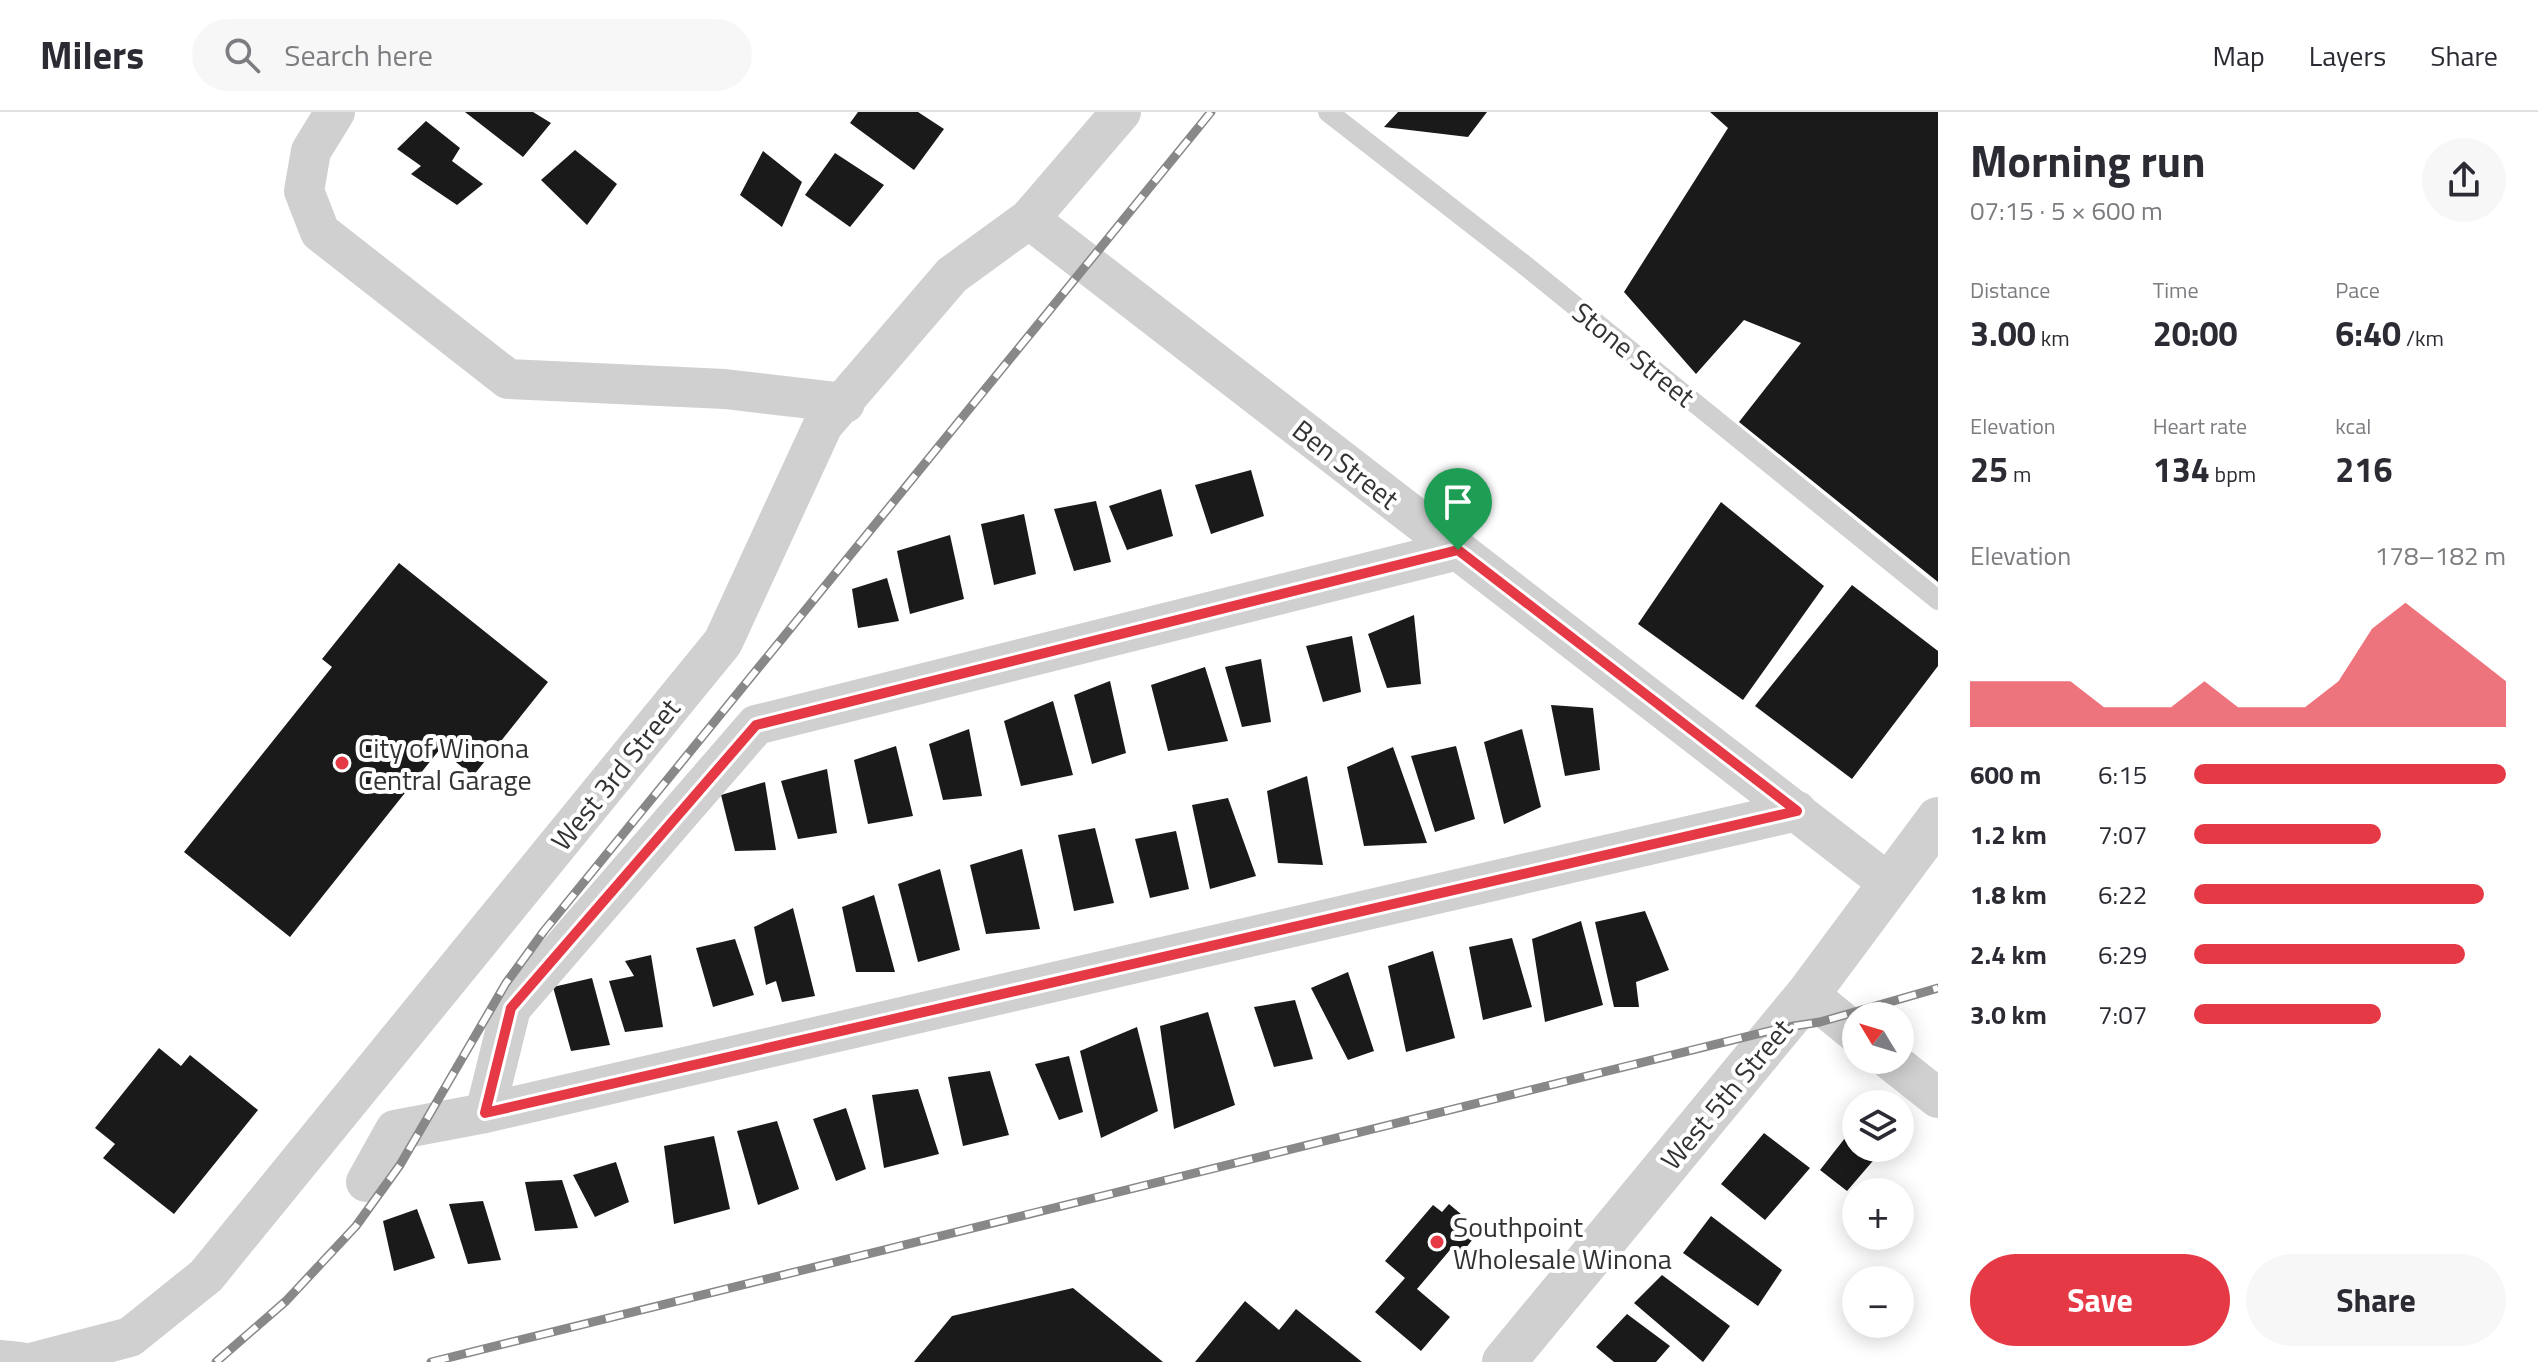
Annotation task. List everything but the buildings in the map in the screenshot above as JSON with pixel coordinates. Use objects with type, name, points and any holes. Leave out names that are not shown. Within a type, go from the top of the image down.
[{"type":"street","points":[[335,112],[311,151],[304,191],[320,232],[508,379],[725,389],[845,403]]},
{"type":"street","name":"West 3rd Street","points":[[34,1362],[130,1337],[206,1276],[723,642],[823,425],[952,275],[1029,219],[1113,115]]},
{"type":"street","name":"Ben Street","points":[[1029,219],[1891,885]]},
{"type":"street","points":[[485,1113],[511,1008],[756,725],[1458,550]]},
{"type":"street","points":[[366,1182],[395,1130],[485,1113],[1797,811]]},
{"type":"street","name":"West 5th Street","points":[[1504,1362],[1808,994],[1938,819]]},
{"type":"street","points":[[1808,994],[1842,1022]]},
{"type":"street","points":[[1908,1074],[1938,1098]]},
{"type":"street","points":[[0,1360],[20,1362]]},
{"type":"lane","name":"Stone Street","points":[[1328,112],[1522,263],[1938,600]]},
{"type":"railway","points":[[216,1362],[286,1301],[356,1226],[400,1165],[506,983],[544,931],[1211,112]]},
{"type":"railway","points":[[431,1362],[1781,1028],[1820,1022],[1938,988]]},
{"type":"place","name":"City of Winona Central Garage","points":[[342,763]]},
{"type":"place","name":"Southpoint Wholesale Winona","points":[[1437,1242]]},
{"type":"route","points":[[1458,550],[1797,811],[485,1113],[511,1008],[756,725],[1458,550]]}]
